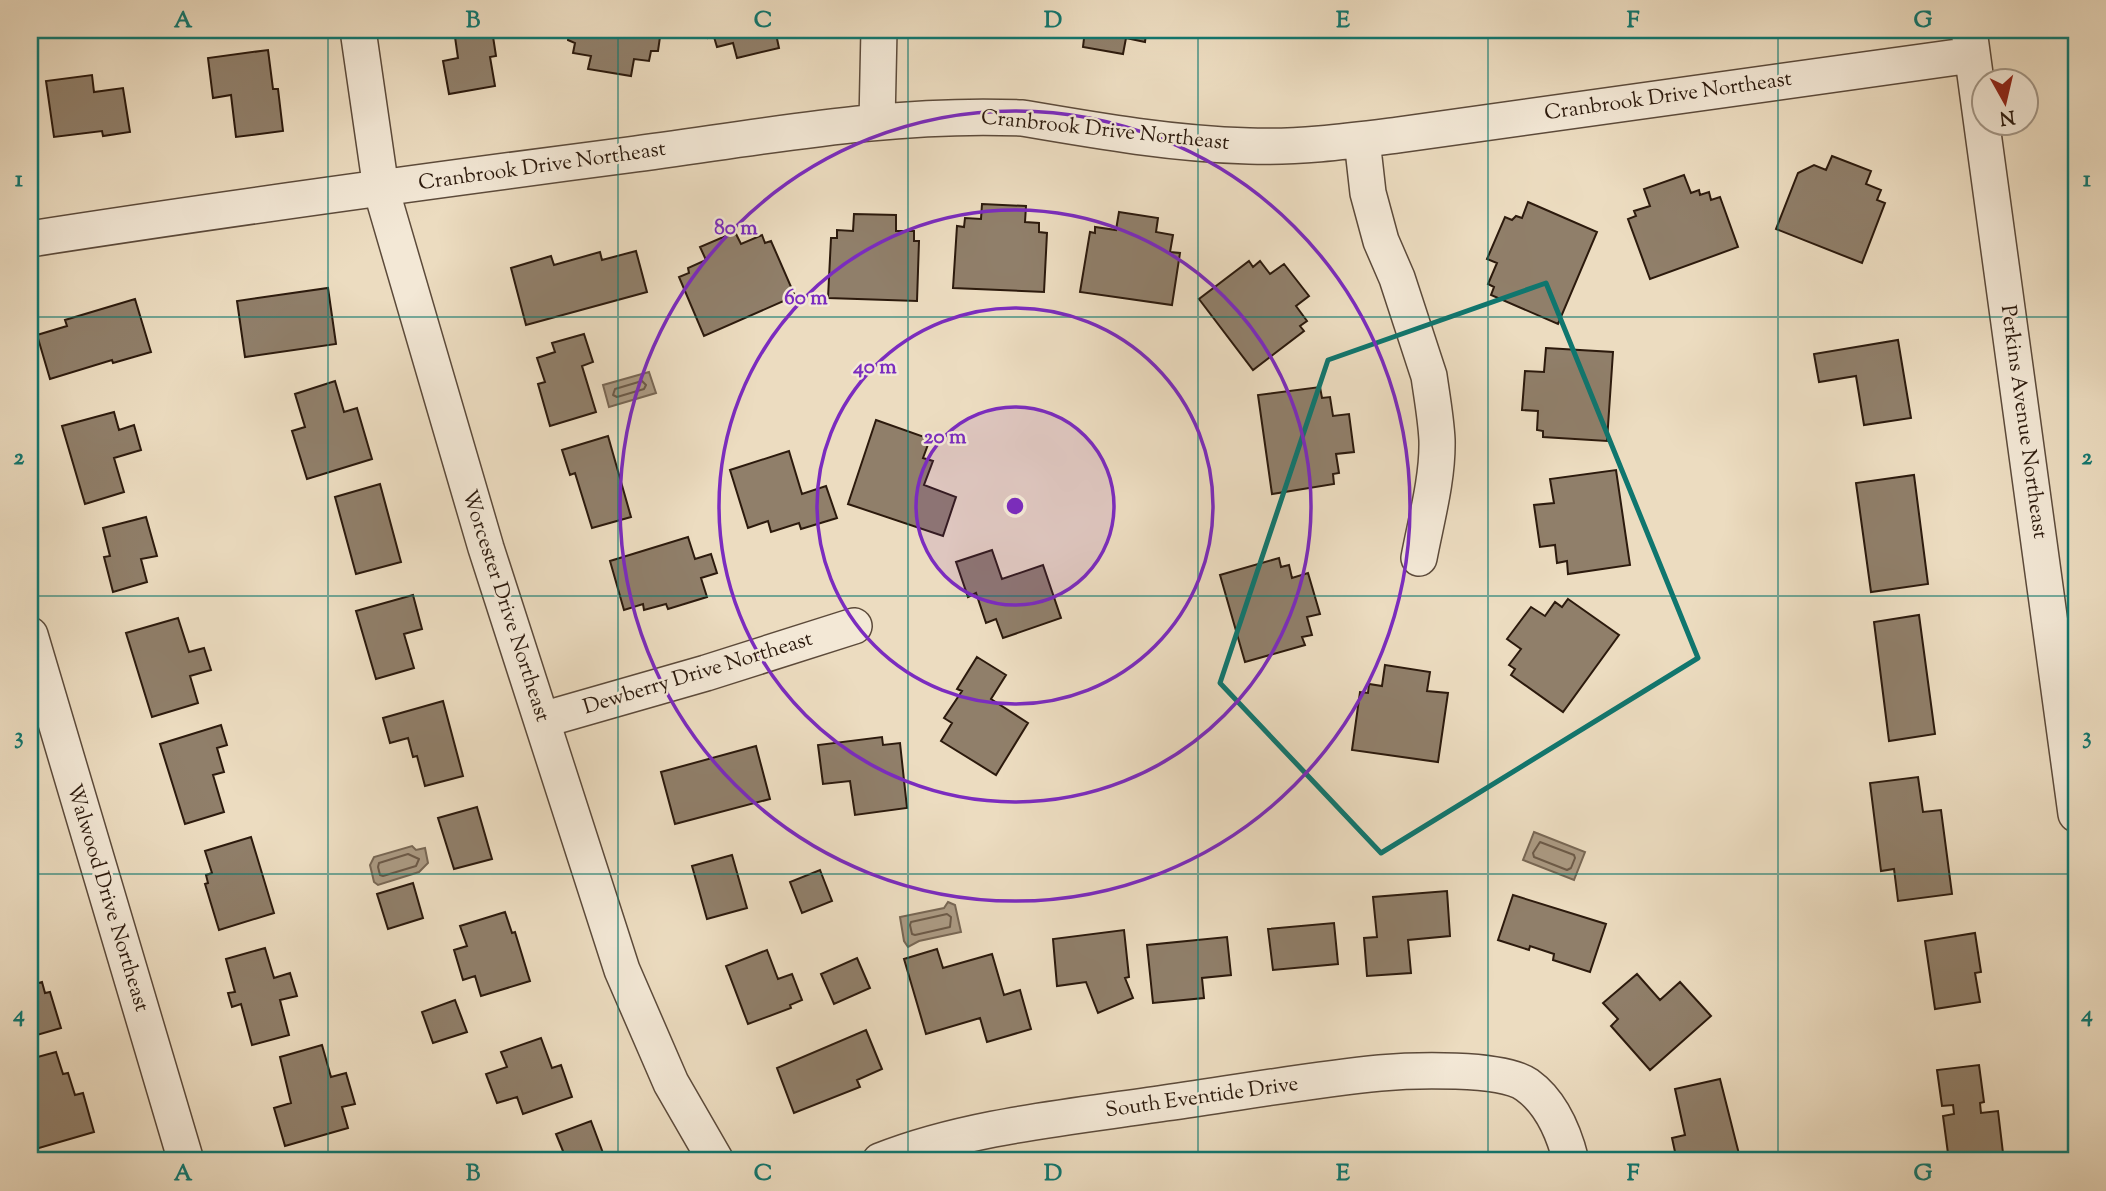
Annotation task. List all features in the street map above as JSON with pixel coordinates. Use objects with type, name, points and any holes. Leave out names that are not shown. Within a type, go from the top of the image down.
[{"type":"street","name":"Worcester Drive Northeast","points":[[358,30],[381,190],[486,548],[622,970],[671,1083],[716,1161]]},
{"type":"street","points":[[877,122],[879,30]]},
{"type":"street","name":"Cranbrook Drive Northeast","points":[[30,239],[877,122],[968,116],[1022,118],[1135,137],[1251,146],[1362,140],[1970,42]]},
{"type":"street","name":"Perkins Avenue Northeast","points":[[1970,42],[2076,814]]},
{"type":"street","points":[[1362,140],[1368,192],[1381,241],[1396,278],[1431,389],[1437,443],[1419,558]]},
{"type":"street","name":"Dewberry Drive Northeast","points":[[542,720],[706,673],[854,626]]},
{"type":"street","name":"Walwood Drive Northeast","points":[[30,635],[186,1161]]},
{"type":"street","name":"South Eventide Drive","points":[[880,1161],[938,1143],[1039,1121],[1381,1073],[1443,1070],[1503,1076],[1527,1084],[1558,1122],[1565,1136],[1571,1161]]},
{"type":"highlighted area","points":[[1546,283],[1698,658],[1381,853],[1220,683],[1328,360]]},
{"type":"water","points":[[649,372],[656,393],[609,407],[603,385]]},
{"type":"water","points":[[1534,832],[1585,852],[1574,880],[1523,860]]},
{"type":"water","points":[[412,846],[416,850],[425,848],[428,863],[419,872],[378,885],[374,882],[370,865],[374,857]]},
{"type":"water","points":[[948,902],[955,905],[961,932],[919,941],[908,947],[904,941],[900,917],[944,908]]},
{"type":"building","points":[[454,30],[492,30],[496,56],[490,57],[495,86],[449,94],[443,61],[458,58]]},
{"type":"building","points":[[569,30],[661,30],[658,51],[651,51],[649,61],[634,59],[631,76],[588,69],[591,56],[573,53],[575,43],[568,40]]},
{"type":"building","points":[[706,30],[794,30],[776,34],[779,48],[737,58],[733,43],[717,47],[714,37],[708,38]]},
{"type":"building","points":[[1085,30],[1154,30],[1153,35],[1146,34],[1145,42],[1126,38],[1123,54],[1083,47]]},
{"type":"building","points":[[268,50],[273,89],[278,89],[283,131],[236,137],[231,95],[213,98],[208,58]]},
{"type":"building","points":[[92,75],[94,92],[123,88],[130,132],[103,136],[102,131],[54,137],[46,81]]},
{"type":"building","points":[[1832,156],[1871,171],[1866,184],[1881,190],[1877,200],[1885,203],[1862,263],[1776,229],[1798,173],[1814,165],[1826,170]]},
{"type":"building","points":[[1684,175],[1691,193],[1699,190],[1700,195],[1709,192],[1711,200],[1720,197],[1738,247],[1650,279],[1628,219],[1636,216],[1634,211],[1650,206],[1644,189]]},
{"type":"building","points":[[1528,202],[1597,232],[1558,324],[1491,295],[1494,287],[1488,284],[1497,263],[1487,259],[1505,217],[1512,220],[1516,216],[1522,218]]},
{"type":"building","points":[[982,204],[1026,206],[1025,222],[1039,223],[1039,232],[1047,233],[1044,292],[953,288],[957,226],[964,227],[965,218],[981,219]]},
{"type":"building","points":[[1119,212],[1158,218],[1156,232],[1173,235],[1170,252],[1180,253],[1172,305],[1080,292],[1090,232],[1095,233],[1095,227],[1116,230]]},
{"type":"building","points":[[854,214],[896,215],[896,231],[914,231],[914,241],[919,241],[917,301],[828,298],[831,238],[837,238],[837,230],[853,231]]},
{"type":"building","points":[[735,232],[741,244],[762,235],[765,243],[771,241],[795,296],[704,336],[679,277],[689,273],[688,268],[706,260],[700,247]]},
{"type":"building","points":[[636,251],[647,292],[526,325],[511,268],[551,256],[554,265],[600,252],[602,260]]},
{"type":"building","points":[[1249,261],[1253,267],[1260,261],[1270,274],[1284,264],[1309,296],[1296,306],[1307,321],[1300,326],[1304,331],[1253,370],[1199,299]]},
{"type":"building","points":[[328,288],[336,344],[245,357],[237,301]]},
{"type":"building","points":[[135,299],[151,352],[113,363],[112,360],[50,379],[37,335],[67,326],[65,320]]},
{"type":"building","points":[[584,334],[593,362],[582,366],[596,412],[550,426],[538,384],[545,382],[537,358],[555,352],[552,343]]},
{"type":"building","points":[[1898,340],[1911,418],[1864,425],[1856,376],[1819,382],[1814,354]]},
{"type":"building","points":[[1546,348],[1613,352],[1607,441],[1543,437],[1543,431],[1537,430],[1538,411],[1522,410],[1525,371],[1544,372]]},
{"type":"building","points":[[335,381],[344,412],[357,408],[372,459],[307,479],[292,431],[305,427],[295,394]]},
{"type":"building","points":[[1320,387],[1322,398],[1330,397],[1333,416],[1349,414],[1354,452],[1336,454],[1339,473],[1333,474],[1334,484],[1272,494],[1258,395]]},
{"type":"building","points":[[114,412],[119,430],[134,425],[141,450],[114,458],[124,492],[85,504],[62,426]]},
{"type":"building","points":[[876,420],[930,439],[923,458],[933,461],[924,485],[956,497],[943,536],[848,504]]},
{"type":"building","points":[[608,436],[631,517],[592,528],[575,473],[570,475],[562,450]]},
{"type":"building","points":[[789,451],[802,494],[826,486],[837,518],[801,529],[799,523],[771,532],[768,521],[748,528],[730,470]]},
{"type":"building","points":[[1616,470],[1630,565],[1568,574],[1567,561],[1557,563],[1555,545],[1540,547],[1534,505],[1554,503],[1550,479]]},
{"type":"building","points":[[1914,475],[1928,584],[1871,592],[1856,483]]},
{"type":"building","points":[[380,484],[401,562],[356,574],[335,497]]},
{"type":"building","points":[[146,517],[157,556],[141,559],[147,582],[113,592],[104,557],[110,556],[103,528]]},
{"type":"building","points":[[688,537],[695,559],[711,554],[717,573],[701,578],[707,597],[668,609],[666,604],[644,610],[643,604],[624,610],[610,561]]},
{"type":"building","points":[[992,550],[1002,579],[1043,565],[1061,618],[1003,638],[996,619],[986,623],[976,593],[968,597],[956,562]]},
{"type":"building","points":[[1279,558],[1281,567],[1289,565],[1292,578],[1308,573],[1320,614],[1307,617],[1312,635],[1302,637],[1305,645],[1245,662],[1220,575]]},
{"type":"building","points":[[413,595],[422,629],[404,634],[414,668],[376,679],[356,611]]},
{"type":"building","points":[[1568,599],[1619,635],[1563,712],[1511,675],[1515,669],[1509,665],[1521,649],[1507,639],[1531,607],[1545,616],[1555,602],[1562,607]]},
{"type":"building","points":[[1919,615],[1935,734],[1889,741],[1874,622]]},
{"type":"building","points":[[178,618],[189,652],[204,648],[211,670],[190,676],[198,703],[152,717],[126,633]]},
{"type":"building","points":[[977,657],[1006,675],[991,699],[1028,723],[996,775],[941,741],[952,723],[944,718],[962,691],[957,689]]},
{"type":"building","points":[[1385,665],[1430,672],[1427,691],[1448,693],[1438,762],[1352,750],[1360,692],[1368,693],[1369,684],[1382,686]]},
{"type":"building","points":[[443,701],[463,776],[425,786],[417,756],[413,757],[408,738],[390,743],[383,718]]},
{"type":"building","points":[[221,725],[227,745],[217,748],[224,772],[213,775],[224,812],[185,824],[160,744]]},
{"type":"building","points":[[882,737],[883,745],[900,743],[907,808],[855,815],[850,781],[823,784],[818,745]]},
{"type":"building","points":[[756,746],[770,799],[675,824],[661,772]]},
{"type":"building","points":[[1918,777],[1923,812],[1941,810],[1952,894],[1898,901],[1894,869],[1881,871],[1870,783]]},
{"type":"building","points":[[477,807],[492,859],[454,869],[438,818]]},
{"type":"building","points":[[251,837],[274,913],[219,930],[205,884],[208,883],[206,875],[212,873],[205,851]]},
{"type":"building","points":[[732,855],[747,908],[707,919],[692,866]]},
{"type":"building","points":[[820,870],[832,901],[802,913],[790,882]]},
{"type":"building","points":[[413,883],[423,918],[388,929],[377,894]]},
{"type":"building","points":[[1447,891],[1450,936],[1408,940],[1411,973],[1367,976],[1364,938],[1377,937],[1373,897]]},
{"type":"building","points":[[1513,895],[1606,924],[1590,972],[1553,960],[1554,954],[1530,946],[1529,950],[1498,940]]},
{"type":"building","points":[[505,912],[512,933],[515,932],[530,981],[481,996],[475,976],[463,980],[454,950],[467,946],[460,926]]},
{"type":"building","points":[[1334,923],[1338,964],[1273,970],[1268,929]]},
{"type":"building","points":[[1124,930],[1129,977],[1125,978],[1133,998],[1098,1013],[1086,982],[1057,986],[1053,939]]},
{"type":"building","points":[[1975,933],[1981,972],[1975,973],[1980,1002],[1935,1009],[1925,941]]},
{"type":"building","points":[[1227,937],[1231,975],[1202,978],[1204,998],[1153,1003],[1147,945]]},
{"type":"building","points":[[265,948],[274,978],[290,973],[297,996],[280,1000],[289,1035],[252,1045],[241,1004],[232,1007],[228,993],[235,992],[226,959]]},
{"type":"building","points":[[937,949],[943,968],[992,954],[1004,995],[1020,990],[1031,1029],[987,1042],[980,1018],[926,1034],[904,959]]},
{"type":"building","points":[[767,950],[778,979],[792,974],[802,1000],[790,1005],[791,1008],[748,1024],[726,966]]},
{"type":"building","points":[[857,958],[870,988],[834,1004],[821,974]]},
{"type":"building","points":[[30,963],[35,984],[42,982],[45,993],[50,992],[61,1028],[30,1037]]},
{"type":"building","points":[[1637,974],[1660,1000],[1680,982],[1711,1016],[1650,1070],[1611,1026],[1618,1019],[1603,1003]]},
{"type":"building","points":[[455,1000],[467,1032],[433,1043],[422,1012]]},
{"type":"building","points":[[866,1030],[882,1069],[857,1080],[860,1087],[794,1113],[777,1068]]},
{"type":"building","points":[[541,1038],[552,1068],[561,1065],[572,1097],[523,1114],[517,1097],[497,1103],[486,1074],[507,1067],[501,1052]]},
{"type":"building","points":[[322,1045],[331,1077],[346,1073],[355,1104],[342,1107],[348,1128],[285,1146],[274,1108],[291,1103],[280,1057]]},
{"type":"building","points":[[56,1052],[63,1074],[68,1073],[75,1095],[83,1093],[94,1132],[32,1150],[30,1059]]},
{"type":"building","points":[[1979,1065],[1984,1102],[1980,1103],[1981,1113],[1998,1111],[2003,1153],[1996,1153],[1997,1161],[1949,1161],[1943,1116],[1954,1114],[1953,1105],[1942,1106],[1937,1070]]},
{"type":"building","points":[[1720,1079],[1740,1158],[1728,1161],[1677,1161],[1672,1138],[1685,1135],[1675,1089]]},
{"type":"building","points":[[591,1121],[606,1161],[567,1161],[556,1134]]}]
